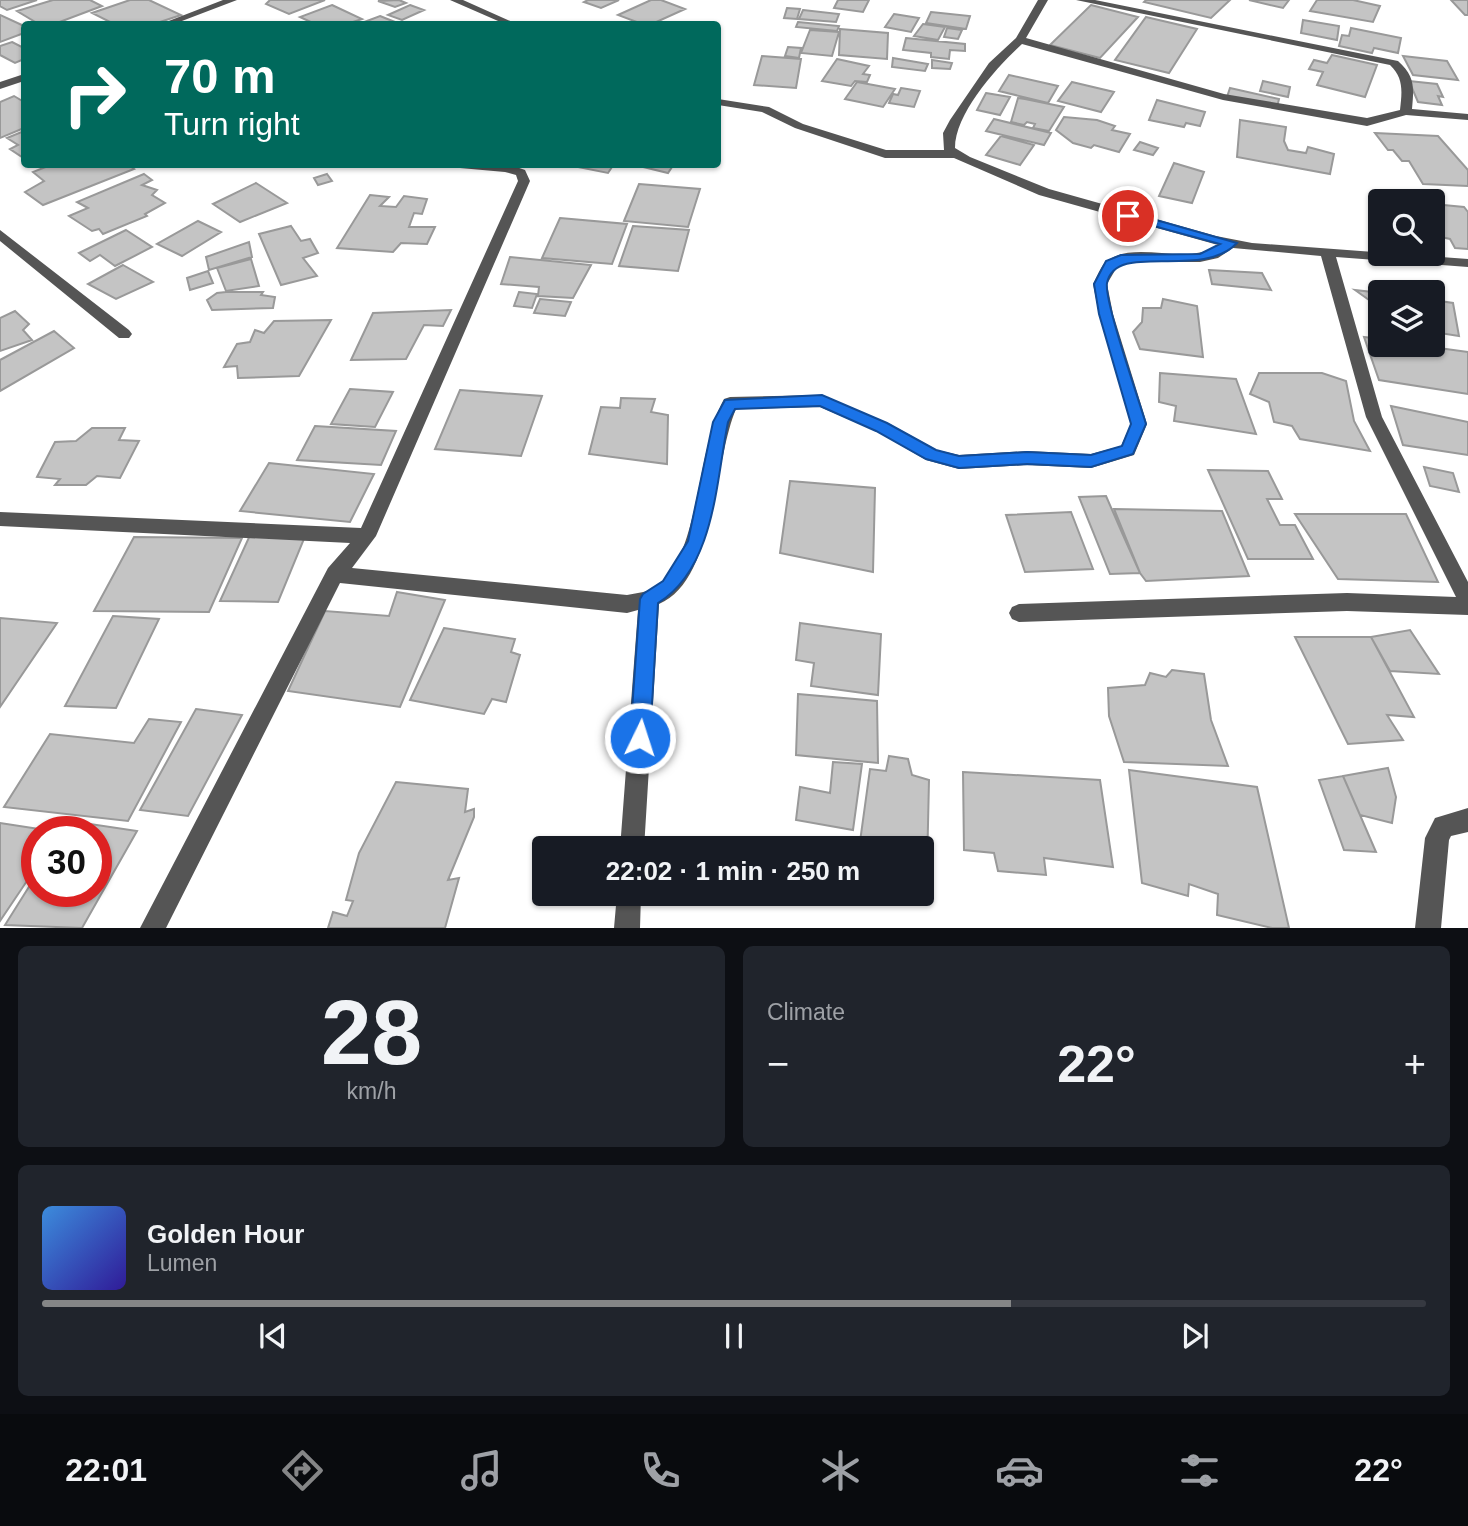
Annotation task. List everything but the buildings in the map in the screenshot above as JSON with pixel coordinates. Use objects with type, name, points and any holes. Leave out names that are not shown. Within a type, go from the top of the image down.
[{"type":"street","points":[[198,0],[213,7]]},
{"type":"street","points":[[174,21],[232,0]]},
{"type":"street","points":[[455,0],[505,21]]},
{"type":"street","points":[[1042,0],[1020,40],[993,65],[949,133],[949,149],[957,154],[1044,191],[1230,243],[1468,262]]},
{"type":"street","points":[[1081,0],[1394,63],[1405,73],[1408,92],[1406,112]]},
{"type":"street","points":[[1020,40],[1223,97],[1290,110],[1367,121],[1406,112],[1468,117]]},
{"type":"street","points":[[0,86],[21,78]]},
{"type":"street","points":[[721,102],[765,108],[799,126],[885,154],[957,154]]},
{"type":"street","points":[[152,928],[335,574],[367,537],[524,181],[521,173],[507,168]]},
{"type":"street","points":[[0,234],[124,334]]},
{"type":"street","points":[[335,574],[613,603],[649,599],[670,587],[696,542],[720,422],[730,403],[822,401],[882,427],[932,455],[959,462],[1027,458],[1091,461],[1128,450],[1139,424],[1106,314],[1100,284],[1111,264],[1126,258],[1200,258],[1213,255],[1230,243]]},
{"type":"street","points":[[1019,612],[1347,602],[1468,604],[1374,417],[1327,252]]},
{"type":"street","points":[[0,519],[367,537]]},
{"type":"street","points":[[633,836],[649,599]]},
{"type":"street","points":[[1428,928],[1437,838],[1443,826],[1468,820]]},
{"type":"street","points":[[627,928],[628,906]]},
{"type":"route","points":[[640,738],[649,599],[670,587],[696,542],[720,422],[730,403],[822,401],[882,427],[932,455],[959,462],[1027,458],[1091,461],[1128,450],[1139,424],[1106,314],[1100,284],[1111,264],[1126,258],[1200,258],[1213,255],[1230,243],[1128,216]]}]
